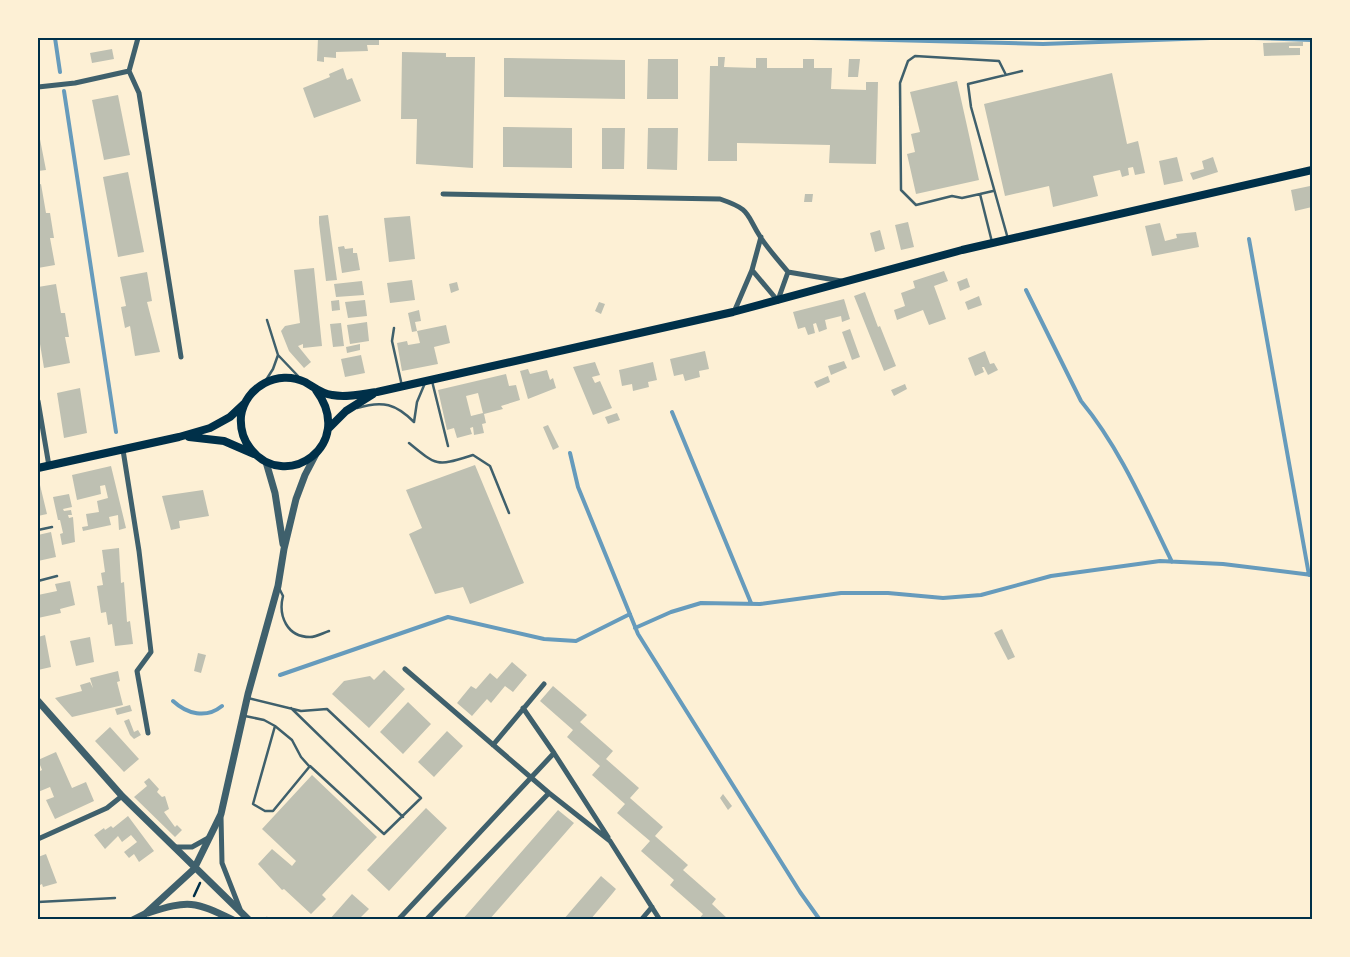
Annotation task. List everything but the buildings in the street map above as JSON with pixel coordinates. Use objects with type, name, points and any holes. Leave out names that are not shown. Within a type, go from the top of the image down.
[{"type":"main road","points":[[38,468],[179,437],[210,428],[230,417],[253,391],[264,383],[284,378],[305,382],[316,390],[331,396],[377,392],[734,312],[844,281],[1008,240],[1312,170]]},
{"type":"main road","points":[[245,402],[241,416],[242,430],[246,443],[255,454],[266,462],[279,466],[293,465],[306,461],[317,452],[326,439],[329,428],[329,414],[324,401],[316,390]]},
{"type":"main road","points":[[329,428],[346,411],[377,392]]},
{"type":"main road","points":[[179,437],[203,437],[224,442],[255,454]]},
{"type":"street","points":[[138,38],[129,72],[139,93],[181,357]]},
{"type":"street","points":[[38,87],[83,82],[129,72]]},
{"type":"street","points":[[443,194],[720,199],[738,205],[752,217],[761,237],[788,272],[844,281]]},
{"type":"street","points":[[734,312],[752,270],[761,237]]},
{"type":"street","points":[[752,270],[778,301]]},
{"type":"street","points":[[778,301],[788,272]]},
{"type":"street","points":[[38,401],[50,466]]},
{"type":"street","points":[[123,450],[139,551],[151,652],[136,671],[148,733]]},
{"type":"street","points":[[145,914],[194,868],[221,814],[248,698],[278,586],[284,549],[296,499],[304,475],[317,452]]},
{"type":"street","points":[[266,462],[277,502],[284,549]]},
{"type":"street","points":[[405,669],[549,793],[610,841]]},
{"type":"street","points":[[493,744],[544,684]]},
{"type":"street","points":[[38,701],[122,796],[248,920]]},
{"type":"street","points":[[523,708],[554,753],[660,920]]},
{"type":"street","points":[[398,920],[554,753]]},
{"type":"street","points":[[426,920],[549,793]]},
{"type":"street","points":[[38,839],[107,808],[122,796]]},
{"type":"street","points":[[221,814],[222,863],[230,888],[242,914]]},
{"type":"street","points":[[171,846],[192,848],[211,836]]},
{"type":"street","points":[[133,920],[179,903],[193,904],[233,920]]},
{"type":"street","points":[[641,920],[652,907]]},
{"type":"lane","points":[[994,191],[962,198],[952,196],[916,205],[901,190],[900,83],[908,61],[915,56],[999,61],[1006,75]]},
{"type":"lane","points":[[1008,240],[971,107],[968,84],[1022,71]]},
{"type":"lane","points":[[980,194],[992,244]]},
{"type":"lane","points":[[267,320],[278,355],[305,382]]},
{"type":"lane","points":[[394,328],[392,341],[402,386]]},
{"type":"lane","points":[[264,383],[273,369],[278,355]]},
{"type":"lane","points":[[346,411],[366,405],[392,405],[402,410],[414,422],[417,402],[429,380]]},
{"type":"lane","points":[[429,380],[448,446]]},
{"type":"lane","points":[[409,443],[431,462],[442,464],[473,455],[490,466],[509,513]]},
{"type":"lane","points":[[38,530],[52,526]]},
{"type":"lane","points":[[38,581],[57,576]]},
{"type":"lane","points":[[278,586],[283,596],[280,609],[285,625],[298,635],[312,637],[329,631]]},
{"type":"lane","points":[[245,716],[264,720],[275,726],[292,740],[300,757],[384,834],[421,798],[327,709],[301,711],[248,698]]},
{"type":"lane","points":[[290,707],[403,817]]},
{"type":"lane","points":[[275,726],[253,804],[265,812],[273,811],[310,766]]},
{"type":"lane","points":[[38,902],[115,898]]},
{"type":"waterway","points":[[55,38],[60,72]]},
{"type":"waterway","points":[[811,38],[1043,44],[1210,38]]},
{"type":"waterway","points":[[1254,38],[1312,40]]},
{"type":"waterway","points":[[64,91],[116,432]]},
{"type":"waterway","points":[[1249,239],[1309,575]]},
{"type":"waterway","points":[[1026,290],[1081,401],[1120,458],[1172,562]]},
{"type":"waterway","points":[[672,412],[751,603]]},
{"type":"waterway","points":[[570,453],[578,487],[638,634],[800,892],[820,920]]},
{"type":"waterway","points":[[635,628],[671,612],[701,603],[760,604],[841,593],[888,593],[943,598],[981,595],[1051,576],[1160,561],[1223,564],[1312,575]]},
{"type":"waterway","points":[[280,675],[448,617],[544,639],[576,641],[630,614]]},
{"type":"waterway","points":[[173,701],[190,712],[203,714],[210,713],[222,706]]}]
